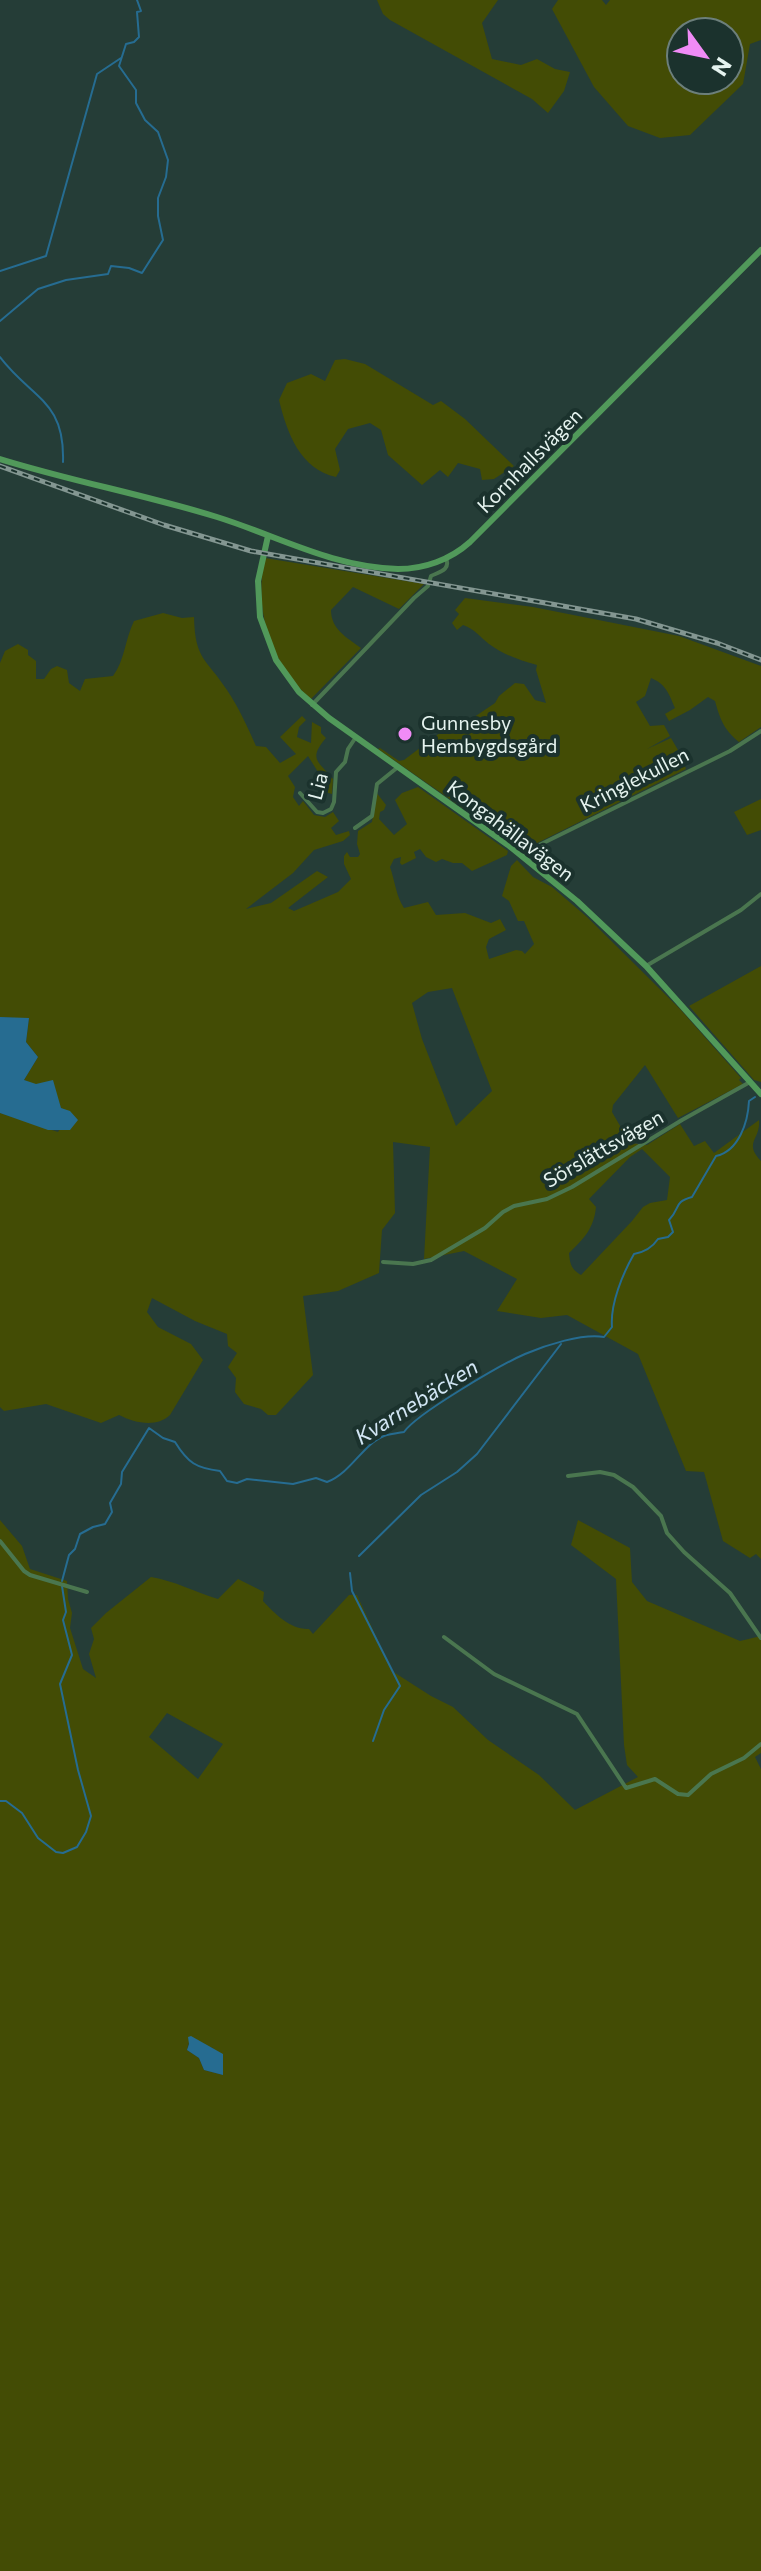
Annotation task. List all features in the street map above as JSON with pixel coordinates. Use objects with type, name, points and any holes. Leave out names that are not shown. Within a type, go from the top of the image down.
[{"type":"main road","name":"Kornhallsvägen","points":[[268,536],[323,556],[391,568],[421,567],[459,551],[760,253]]},
{"type":"main road","points":[[0,459],[193,509],[268,536]]},
{"type":"main road","name":"Kongahällavägen","points":[[268,536],[261,559],[258,600],[264,634],[286,675],[312,705],[521,854],[602,922],[646,966],[761,1094]]},
{"type":"street","points":[[312,705],[426,588],[431,576],[444,571],[448,562],[446,558]]},
{"type":"street","name":"Kringlekullen","points":[[521,854],[730,751],[761,731]]},
{"type":"street","name":"Lia","points":[[300,793],[317,812],[331,809],[336,772],[346,760],[348,749],[356,737]]},
{"type":"street","points":[[355,828],[372,816],[377,784],[398,767]]},
{"type":"street","points":[[646,966],[741,910],[761,894]]},
{"type":"street","name":"Sörslättsvägen","points":[[383,1262],[402,1265],[431,1260],[485,1228],[503,1212],[514,1206],[547,1199],[572,1187],[750,1082]]},
{"type":"street","points":[[568,1476],[600,1472],[614,1475],[633,1487],[664,1519],[667,1533],[684,1552],[730,1593],[761,1638]]},
{"type":"street","points":[[0,1541],[30,1575],[87,1592]]},
{"type":"street","points":[[444,1637],[494,1674],[577,1714],[626,1788],[655,1779],[678,1794],[688,1795],[711,1774],[744,1758],[761,1744]]},
{"type":"green space","points":[[377,0],[498,0],[482,23],[492,59],[521,65],[537,59],[555,69],[570,72],[564,91],[548,113],[532,99],[390,20],[383,14]]},
{"type":"green space","points":[[558,0],[602,0],[606,5],[610,0],[761,0],[761,40],[750,44],[745,73],[745,16],[665,16],[665,96],[731,96],[690,135],[660,138],[628,126],[594,87],[552,9]]},
{"type":"green space","points":[[335,360],[365,364],[433,405],[441,401],[465,419],[514,466],[494,479],[482,480],[480,469],[458,463],[448,477],[440,470],[422,485],[388,455],[381,430],[370,423],[348,429],[335,449],[340,470],[336,477],[324,473],[304,458],[297,448],[279,400],[287,383],[311,374],[325,381]]},
{"type":"green space","points":[[265,558],[424,584],[399,609],[353,587],[331,610],[340,632],[361,648],[311,699],[285,670],[268,635],[262,597]]},
{"type":"green space","points":[[465,598],[533,607],[679,636],[761,666],[761,727],[739,742],[723,724],[715,701],[708,697],[669,721],[665,714],[675,708],[664,686],[651,678],[645,696],[636,702],[650,726],[664,725],[670,736],[647,749],[671,738],[678,750],[655,763],[680,753],[686,769],[521,851],[488,824],[488,817],[467,811],[378,749],[399,761],[404,760],[445,729],[453,726],[448,730],[452,732],[495,703],[515,683],[524,684],[535,700],[546,703],[537,665],[500,651],[463,625],[457,630],[452,623],[459,614],[455,610]]},
{"type":"green space","points":[[163,613],[182,618],[194,617],[197,642],[203,658],[231,697],[256,746],[266,747],[280,763],[296,754],[280,737],[302,716],[306,720],[299,727],[297,737],[311,743],[312,722],[321,727],[321,733],[326,738],[316,755],[319,764],[333,779],[332,794],[325,792],[323,780],[308,756],[288,776],[295,787],[293,797],[299,806],[303,801],[314,815],[325,817],[333,812],[339,821],[331,828],[336,835],[349,831],[350,835],[343,841],[314,850],[293,873],[246,909],[271,903],[317,871],[328,877],[288,908],[294,911],[338,892],[351,879],[344,856],[347,852],[350,857],[360,854],[358,831],[372,822],[376,792],[386,805],[379,819],[394,835],[407,824],[395,800],[402,793],[418,787],[508,851],[507,855],[472,871],[462,863],[442,859],[436,862],[426,857],[420,849],[414,852],[416,858],[402,865],[401,857],[394,859],[390,867],[404,908],[428,902],[436,915],[465,913],[491,923],[500,919],[506,930],[489,939],[486,947],[489,959],[516,950],[525,954],[534,944],[524,921],[518,921],[509,901],[502,896],[511,866],[517,860],[533,877],[552,887],[587,917],[680,1009],[741,1078],[739,1080],[743,1084],[678,1118],[645,1065],[613,1105],[612,1112],[630,1143],[647,1145],[680,1124],[694,1146],[705,1141],[714,1153],[759,1120],[753,1149],[761,1161],[761,1559],[756,1554],[750,1558],[723,1541],[704,1472],[686,1471],[638,1354],[567,1315],[541,1318],[497,1311],[517,1279],[464,1251],[424,1259],[430,1147],[393,1142],[395,1213],[382,1230],[379,1273],[338,1291],[303,1296],[313,1375],[276,1415],[268,1415],[261,1409],[244,1404],[235,1392],[236,1378],[228,1367],[237,1353],[228,1346],[227,1334],[152,1298],[147,1312],[158,1327],[191,1344],[203,1360],[170,1415],[158,1422],[145,1423],[119,1415],[101,1423],[46,1404],[4,1411],[0,1407],[0,1113],[58,1132],[70,1112],[61,1108],[56,1094],[24,1080],[38,1057],[26,1042],[29,1019],[0,1017],[0,663],[5,651],[18,644],[28,650],[28,655],[36,661],[36,679],[44,679],[57,666],[67,670],[69,683],[80,691],[85,679],[113,676],[134,621]],"holes":[[[452,988],[492,1091],[456,1126],[422,1039],[412,1003],[428,992]],[[642,1149],[670,1177],[667,1200],[643,1207],[581,1275],[572,1266],[569,1253],[591,1227],[596,1207],[589,1199],[630,1157]]]},
{"type":"green space","points":[[761,799],[761,830],[747,835],[734,812]]},
{"type":"green space","points":[[761,966],[761,1082],[754,1080],[689,1006]]},
{"type":"green space","points":[[0,1520],[22,1546],[30,1569],[67,1581],[72,1613],[70,1628],[83,1669],[96,1678],[89,1654],[94,1639],[91,1628],[151,1577],[218,1599],[238,1579],[264,1592],[263,1601],[284,1620],[296,1627],[309,1629],[313,1634],[349,1595],[357,1595],[392,1671],[453,1707],[488,1740],[539,1775],[575,1810],[638,1777],[627,1765],[624,1745],[616,1579],[571,1545],[578,1520],[630,1548],[632,1582],[647,1601],[740,1641],[761,1636],[761,1753],[755,1757],[761,1769],[761,2571],[0,2571]],"holes":[[[167,1713],[223,1744],[198,1779],[149,1737]],[[189,2042],[213,2048],[221,2060],[223,2075],[204,2070],[199,2058],[187,2050]]]},
{"type":"water","points":[[0,1017],[29,1018],[26,1042],[38,1057],[24,1080],[36,1084],[53,1080],[61,1108],[70,1111],[78,1120],[70,1130],[48,1130],[0,1113]]},
{"type":"water","points":[[188,2037],[223,2054],[223,2075],[204,2070],[199,2058],[187,2050]]},
{"type":"waterway","points":[[0,321],[38,289],[66,280],[108,274],[111,266],[142,273],[163,240],[158,198],[168,160],[158,132],[145,120],[136,103],[136,90],[119,66],[126,44],[139,37],[137,12],[141,11],[137,0]]},
{"type":"waterway","points":[[0,271],[46,256],[97,74],[121,58]]},
{"type":"waterway","points":[[0,357],[52,413],[62,441],[63,462]]},
{"type":"waterway","name":"Kvarnebäcken","points":[[62,1581],[69,1555],[75,1549],[80,1534],[105,1524],[112,1512],[110,1503],[121,1484],[122,1472],[149,1428],[175,1442],[193,1463],[220,1471],[227,1481],[237,1483],[247,1479],[293,1484],[316,1478],[327,1482],[343,1472],[377,1440],[404,1432],[441,1402],[514,1359],[564,1341],[604,1337],[612,1327],[618,1289],[634,1254],[648,1249],[658,1239],[668,1237],[673,1232],[669,1220],[680,1203],[692,1197],[716,1156],[736,1142],[747,1118],[749,1101],[755,1097]]},
{"type":"waterway","points":[[359,1556],[421,1495],[457,1472],[477,1454],[561,1344]]},
{"type":"waterway","points":[[350,1573],[352,1591],[400,1686],[384,1710],[373,1741]]},
{"type":"waterway","name":"Kvarnebäcken","points":[[0,1801],[6,1801],[22,1813],[38,1838],[56,1852],[63,1853],[77,1847],[91,1816],[60,1684],[72,1655],[63,1620],[66,1612],[62,1586]]},
{"type":"railway","points":[[0,466],[164,525],[251,551],[636,619],[717,643],[761,660]]},
{"type":"place","name":"Gunnesby Hembygdsgård","points":[[405,734]]}]
